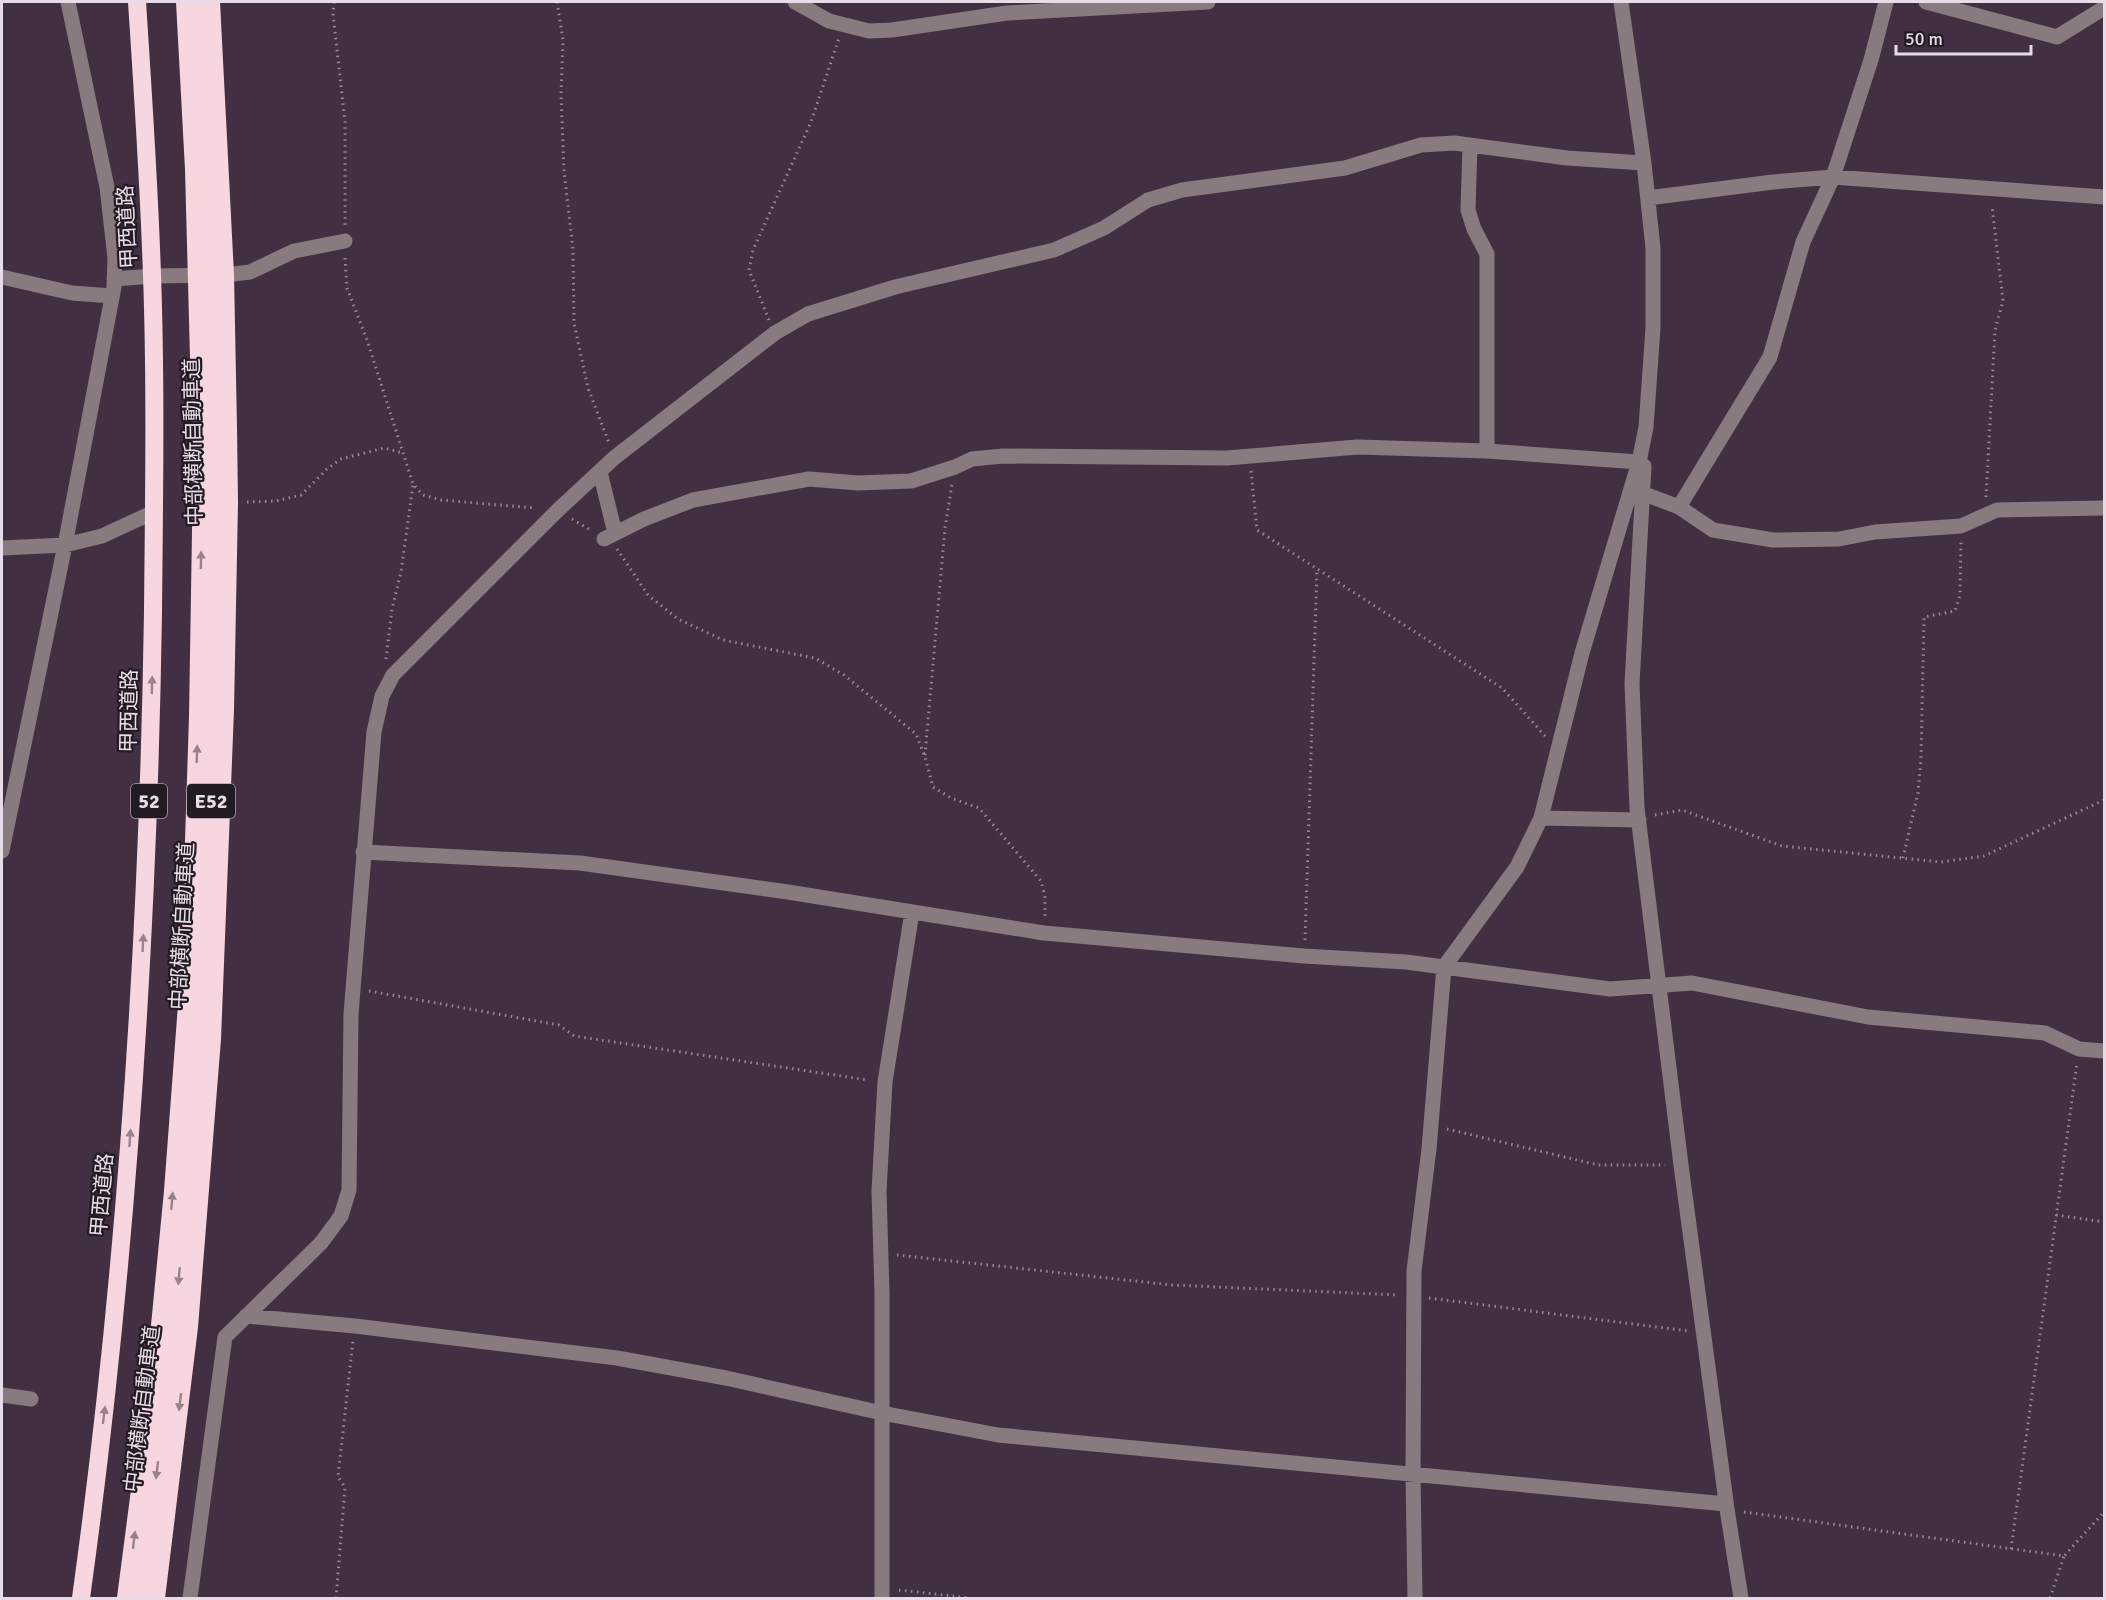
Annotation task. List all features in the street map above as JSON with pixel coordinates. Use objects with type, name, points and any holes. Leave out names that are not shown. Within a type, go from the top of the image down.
[{"type":"highway","name":"甲西道路","points":[[81,1599],[105,1409],[123,1218],[138,1034],[147,866],[154,512],[153,276],[138,2]]},
{"type":"highway","name":"中部横断自動車道","points":[[126,1599],[156,1367],[173,1191],[191,942],[202,470],[194,169],[185,2]]},
{"type":"highway","name":"中部横断自動車道","points":[[141,1599],[170,1369],[187,1190],[204,967],[214,718],[218,470],[210,174],[200,2]]},
{"type":"highway","points":[[156,1599],[189,1327],[212,1039],[225,710],[229,503],[225,275],[211,2]]},
{"type":"street","points":[[2,851],[65,545],[114,279],[113,240],[107,187],[68,2]]},
{"type":"street","points":[[795,2],[829,21],[869,31],[892,30],[1006,13],[1208,2]]},
{"type":"street","points":[[1415,1599],[1414,1271],[1431,1125],[1444,967],[1517,867],[1541,818],[1582,653],[1637,492],[1646,428],[1653,317],[1653,248],[1644,163],[1621,2]]},
{"type":"street","points":[[1679,507],[1770,357],[1803,242],[1833,177],[1871,60],[1886,2]]},
{"type":"street","points":[[1926,2],[2057,37],[2104,8]]},
{"type":"street","points":[[190,1599],[225,1337],[321,1243],[341,1216],[349,1190],[353,989],[374,732],[382,696],[393,675],[558,510],[614,458],[775,333],[808,314],[895,287],[1054,250],[1104,228],[1148,200],[1182,190],[1345,168],[1421,145],[1454,143],[1567,158],[1644,163]]},
{"type":"street","points":[[1470,145],[1468,210],[1486,254],[1486,451]]},
{"type":"street","points":[[1648,198],[1833,177],[2104,197]]},
{"type":"street","points":[[114,279],[250,272],[294,251],[345,241]]},
{"type":"street","points":[[2,277],[72,293],[112,296]]},
{"type":"street","points":[[1646,428],[1639,462],[1637,492],[1632,684],[1639,820],[1681,1165],[1741,1599]]},
{"type":"street","points":[[600,472],[609,536],[644,519],[693,500],[809,479],[858,483],[911,481],[972,459],[1003,456],[1227,458],[1358,447],[1486,451],[1639,462]]},
{"type":"street","points":[[1637,492],[1679,507],[1713,530],[1773,540],[1839,539],[1875,532],[1961,526],[1997,510],[2104,508]]},
{"type":"street","points":[[2,548],[65,545],[102,536],[154,512]]},
{"type":"street","points":[[1541,818],[1639,820]]},
{"type":"street","points":[[363,852],[579,863],[788,892],[1044,933],[1304,956],[1406,962],[1610,989],[1692,983],[1868,1017],[2044,1033],[2079,1048],[2104,1051]]},
{"type":"street","points":[[882,1593],[879,1191],[885,1082],[912,912]]},
{"type":"street","points":[[246,1316],[355,1326],[617,1358],[726,1378],[882,1413],[998,1435],[1413,1474],[1727,1507]]},
{"type":"street","points":[[2,1395],[31,1399]]},
{"type":"path","points":[[334,2],[333,13],[345,122],[347,288],[367,340],[413,484],[423,495],[441,500],[558,510],[609,536],[648,595],[678,620],[723,640],[815,658],[844,675],[916,734],[933,787],[951,798],[979,808],[1041,880],[1045,896],[1044,933]]},
{"type":"path","points":[[557,2],[563,40],[561,94],[564,171],[573,250],[574,323],[588,388],[614,458]]},
{"type":"path","points":[[775,333],[749,270],[753,250],[812,122],[843,24]]},
{"type":"path","points":[[1990,189],[2003,301],[1995,330],[1986,500],[1990,513]]},
{"type":"path","points":[[229,503],[276,501],[301,495],[327,469],[341,459],[384,448],[403,453]]},
{"type":"path","points":[[1250,456],[1257,530],[1502,688],[1557,749]]},
{"type":"path","points":[[925,757],[945,528],[955,467]]},
{"type":"path","points":[[386,663],[392,609],[401,572],[413,484]]},
{"type":"path","points":[[1904,858],[1918,793],[1921,758],[1923,617],[1954,611],[1960,595],[1961,526]]},
{"type":"path","points":[[1304,956],[1317,569]]},
{"type":"path","points":[[1639,820],[1682,810],[1782,846],[1941,862],[1984,856],[2104,800]]},
{"type":"path","points":[[353,989],[559,1025],[574,1036],[885,1082]]},
{"type":"path","points":[[2011,1549],[2079,1048]]},
{"type":"path","points":[[1431,1125],[1598,1165],[1681,1165]]},
{"type":"path","points":[[2056,1215],[2104,1222]]},
{"type":"path","points":[[881,1254],[1172,1285],[1414,1296],[1704,1333]]},
{"type":"path","points":[[336,1599],[345,1487],[338,1477],[355,1326]]},
{"type":"path","points":[[1727,1507],[2064,1556]]},
{"type":"path","points":[[2050,1599],[2064,1556],[2104,1512]]},
{"type":"path","points":[[882,1593],[970,1599]]}]
